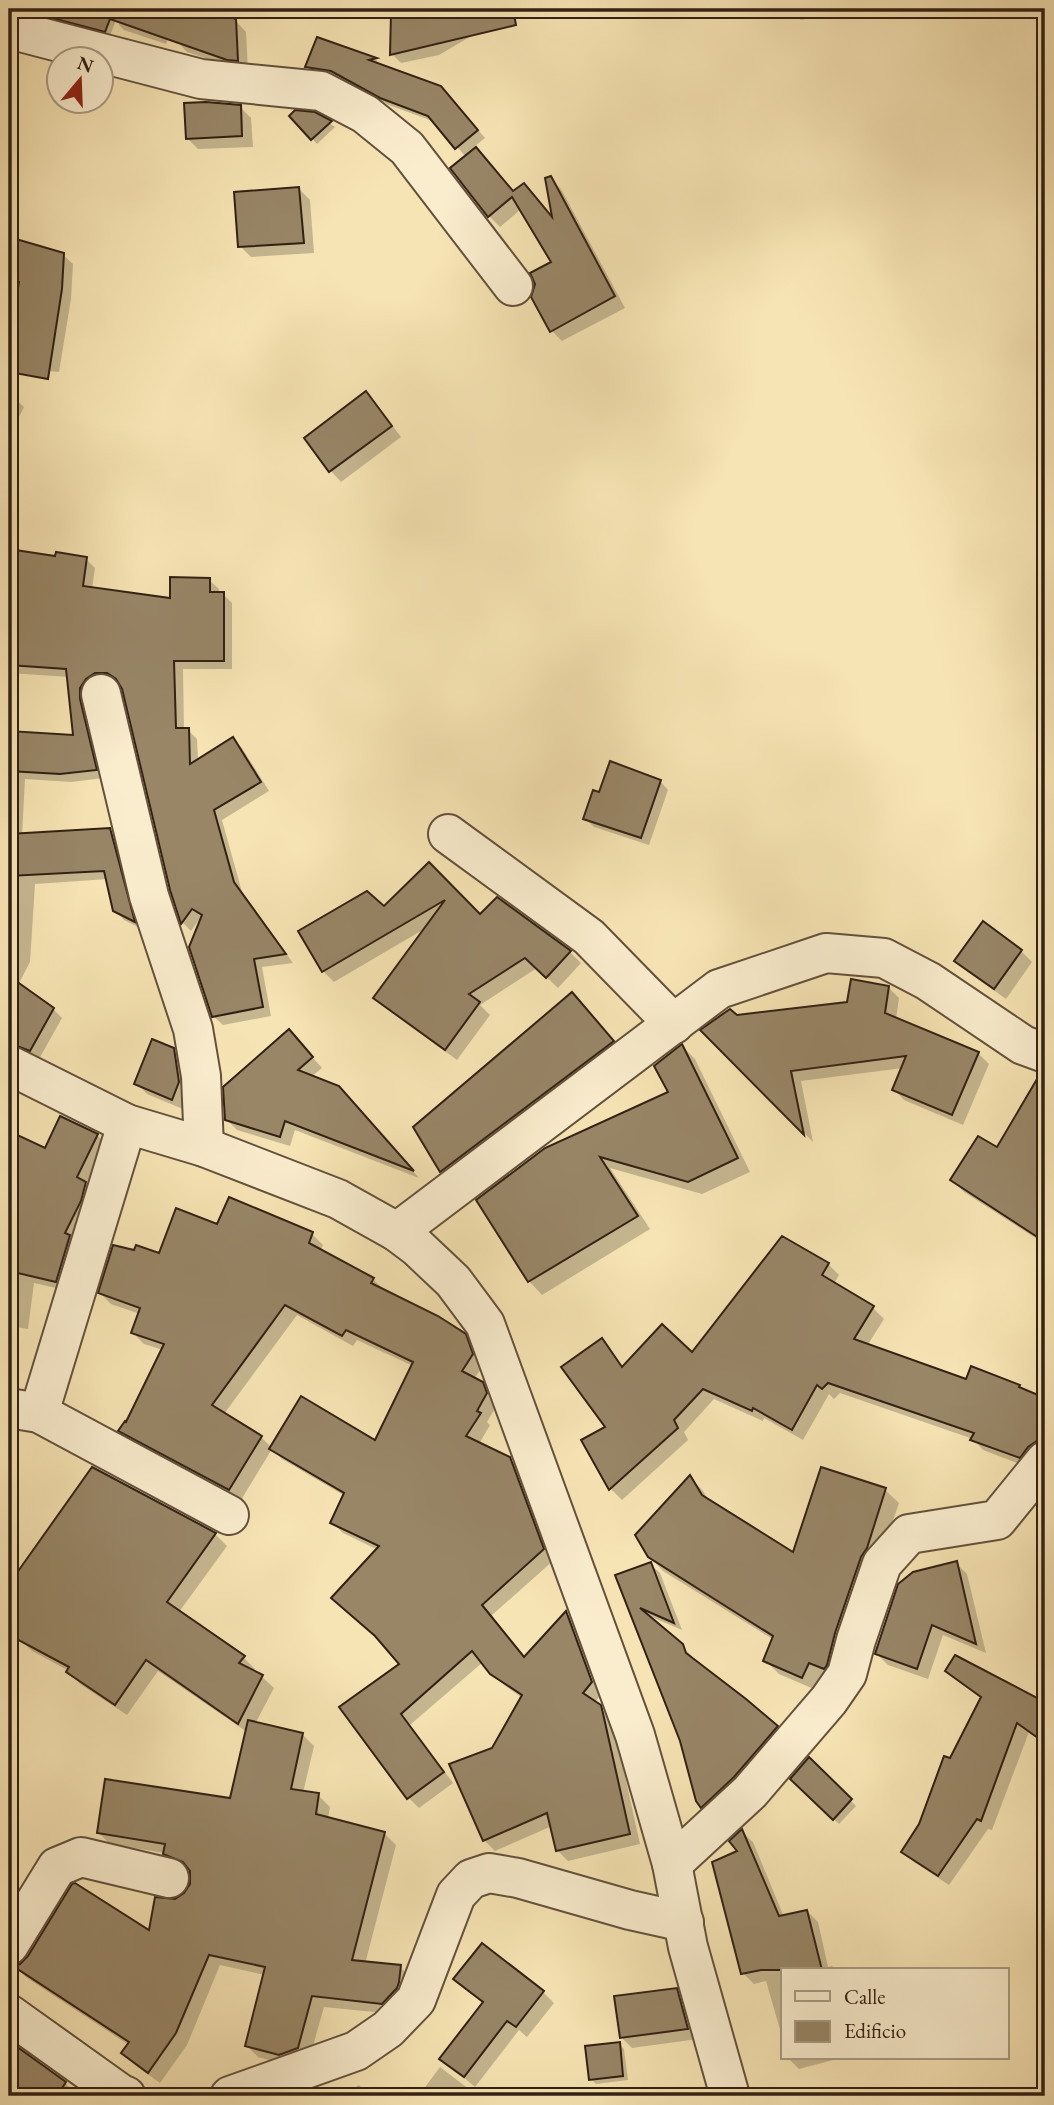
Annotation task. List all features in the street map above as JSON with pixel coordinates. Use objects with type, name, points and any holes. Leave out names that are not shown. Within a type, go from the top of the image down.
[{"type":"street","points":[[9,29],[201,79],[321,91],[365,114],[407,148],[513,286]]},
{"type":"street","points":[[101,694],[149,896],[193,1030],[201,1076],[204,1147]]},
{"type":"street","points":[[448,834],[589,937],[674,1024]]},
{"type":"street","points":[[397,1232],[719,989],[826,953],[884,958],[928,981],[1023,1045],[1045,1053]]},
{"type":"street","points":[[9,1065],[127,1124],[204,1147],[338,1199],[397,1232],[417,1247],[453,1281],[485,1324],[635,1735],[671,1864],[688,1947],[730,2096]]},
{"type":"street","points":[[127,1124],[24,1410],[229,1515]]},
{"type":"street","points":[[671,1864],[750,1792],[829,1700],[847,1675],[882,1564],[909,1534],[997,1520],[1045,1461]]},
{"type":"street","points":[[9,1945],[57,1867],[81,1857],[169,1878]]},
{"type":"street","points":[[230,2096],[356,2051],[388,2029],[416,2000],[456,1895],[471,1879],[489,1873],[518,1878],[684,1922]]},
{"type":"street","points":[[9,2014],[126,2096]]},
{"type":"building","points":[[18,9],[207,9],[236,19],[238,61],[227,60],[110,19],[105,32]]},
{"type":"building","points":[[391,13],[514,14],[516,25],[390,55]]},
{"type":"building","points":[[317,37],[377,58],[369,60],[441,86],[478,130],[455,149],[428,116],[380,98],[331,71],[305,67]]},
{"type":"building","points":[[184,103],[241,105],[242,136],[186,139]]},
{"type":"building","points":[[295,110],[315,112],[332,121],[311,140],[289,116]]},
{"type":"building","points":[[476,147],[513,191],[524,183],[552,217],[545,178],[551,176],[615,296],[550,332],[531,297],[535,284],[530,273],[551,262],[512,197],[488,217],[450,168]]},
{"type":"building","points":[[299,187],[304,243],[238,247],[234,192]]},
{"type":"building","points":[[9,237],[64,253],[62,289],[48,379],[9,372],[9,342],[19,282],[9,279]]},
{"type":"building","points":[[366,391],[392,426],[329,472],[304,438]]},
{"type":"building","points":[[9,549],[55,556],[56,552],[87,557],[83,586],[170,598],[170,577],[210,578],[210,592],[224,592],[224,661],[174,661],[176,728],[189,728],[190,764],[233,737],[261,782],[214,810],[234,882],[286,954],[254,959],[263,1007],[212,1017],[189,947],[202,915],[192,909],[181,924],[170,890],[122,689],[116,679],[107,673],[95,673],[86,679],[80,688],[80,699],[97,770],[60,774],[9,771],[9,731],[73,735],[66,669],[9,665]]},
{"type":"building","points":[[610,761],[661,780],[641,838],[583,819],[593,790],[599,792]]},
{"type":"building","points":[[110,828],[135,922],[113,911],[104,871],[9,876],[9,834]]},
{"type":"building","points":[[429,862],[480,914],[497,897],[571,951],[546,978],[525,958],[469,994],[480,1002],[445,1050],[373,998],[445,900],[322,972],[298,931],[367,891],[384,906]]},
{"type":"building","points":[[983,921],[1022,950],[994,989],[954,961]]},
{"type":"building","points":[[9,976],[54,1008],[30,1051],[9,1043]]},
{"type":"building","points":[[851,979],[889,986],[885,1013],[979,1052],[952,1115],[892,1090],[906,1056],[791,1071],[804,1135],[700,1030],[730,1009],[737,1015],[847,1002]]},
{"type":"building","points":[[572,992],[614,1041],[440,1172],[413,1127]]},
{"type":"building","points":[[289,1029],[313,1057],[298,1070],[339,1086],[414,1171],[285,1121],[280,1137],[225,1120],[223,1087]]},
{"type":"building","points":[[152,1039],[174,1048],[179,1082],[172,1100],[134,1084]]},
{"type":"building","points":[[682,1044],[738,1158],[688,1182],[600,1157],[638,1216],[528,1282],[476,1200],[545,1148],[668,1092],[654,1066]]},
{"type":"building","points":[[1040,1074],[1045,1074],[1045,1242],[950,1180],[978,1136],[997,1147]]},
{"type":"building","points":[[60,1116],[98,1134],[77,1177],[86,1182],[81,1201],[65,1233],[70,1235],[56,1282],[9,1271],[9,1131],[45,1148]]},
{"type":"building","points":[[229,1197],[313,1232],[309,1243],[374,1278],[371,1283],[438,1316],[466,1334],[473,1354],[462,1371],[483,1382],[487,1393],[477,1411],[481,1413],[466,1436],[510,1457],[544,1549],[482,1605],[524,1657],[566,1611],[592,1682],[583,1693],[601,1705],[630,1834],[556,1851],[547,1813],[483,1841],[449,1764],[492,1748],[522,1695],[490,1674],[472,1651],[401,1714],[444,1772],[407,1799],[339,1707],[399,1664],[375,1636],[331,1598],[379,1546],[330,1523],[344,1493],[269,1449],[301,1396],[375,1440],[413,1362],[346,1330],[342,1336],[285,1305],[212,1405],[262,1436],[229,1490],[118,1431],[126,1422],[164,1344],[131,1333],[140,1308],[98,1293],[113,1245],[134,1250],[136,1245],[159,1253],[176,1208],[217,1224]]},
{"type":"building","points":[[782,1236],[829,1263],[822,1275],[874,1306],[854,1339],[966,1379],[971,1366],[1045,1398],[1045,1440],[1037,1441],[1028,1447],[1020,1458],[970,1440],[974,1433],[828,1383],[822,1389],[817,1385],[792,1430],[753,1408],[752,1411],[703,1389],[674,1420],[678,1428],[609,1490],[581,1440],[605,1427],[561,1367],[602,1338],[622,1367],[662,1324],[692,1352]]},
{"type":"building","points":[[92,1467],[216,1533],[167,1602],[245,1656],[239,1663],[263,1675],[238,1724],[146,1660],[115,1705],[66,1672],[69,1667],[9,1635],[9,1584]]},
{"type":"building","points":[[821,1467],[886,1488],[835,1633],[827,1665],[824,1669],[809,1663],[802,1678],[763,1661],[773,1636],[648,1557],[635,1535],[690,1475],[702,1495],[793,1552]]},
{"type":"building","points":[[957,1561],[976,1644],[932,1625],[917,1669],[875,1654],[898,1584],[913,1572]]},
{"type":"building","points":[[651,1562],[674,1623],[640,1608],[683,1644],[686,1653],[778,1726],[734,1777],[701,1808],[696,1801],[680,1741],[615,1575]]},
{"type":"building","points":[[955,1655],[1045,1702],[1045,1743],[1017,1723],[981,1821],[977,1819],[938,1876],[901,1852],[919,1824],[944,1756],[950,1758],[981,1697],[945,1671]]},
{"type":"building","points":[[248,1720],[303,1733],[291,1789],[319,1793],[316,1814],[385,1832],[352,1960],[401,1965],[399,1982],[382,2004],[312,1996],[298,2048],[279,2055],[245,2046],[265,1967],[209,1955],[176,2033],[148,2073],[121,2053],[129,2042],[13,1966],[20,1964],[28,1956],[75,1883],[149,1930],[155,1897],[175,1899],[184,1893],[190,1884],[190,1871],[183,1862],[163,1854],[165,1844],[97,1833],[105,1779],[230,1798]]},
{"type":"building","points":[[809,1757],[852,1799],[833,1820],[790,1779]]},
{"type":"building","points":[[742,1829],[779,1916],[807,1910],[822,1968],[781,1968],[741,1974],[712,1862],[737,1851],[729,1841]]},
{"type":"building","points":[[482,1943],[544,1991],[516,2027],[507,2021],[464,2077],[439,2059],[483,2002],[453,1979]]},
{"type":"building","points":[[677,1988],[688,2029],[620,2038],[614,1996]]},
{"type":"building","points":[[9,2041],[66,2082],[57,2096],[26,2096],[9,2085]]},
{"type":"building","points":[[620,2042],[623,2076],[589,2080],[585,2046]]}]
